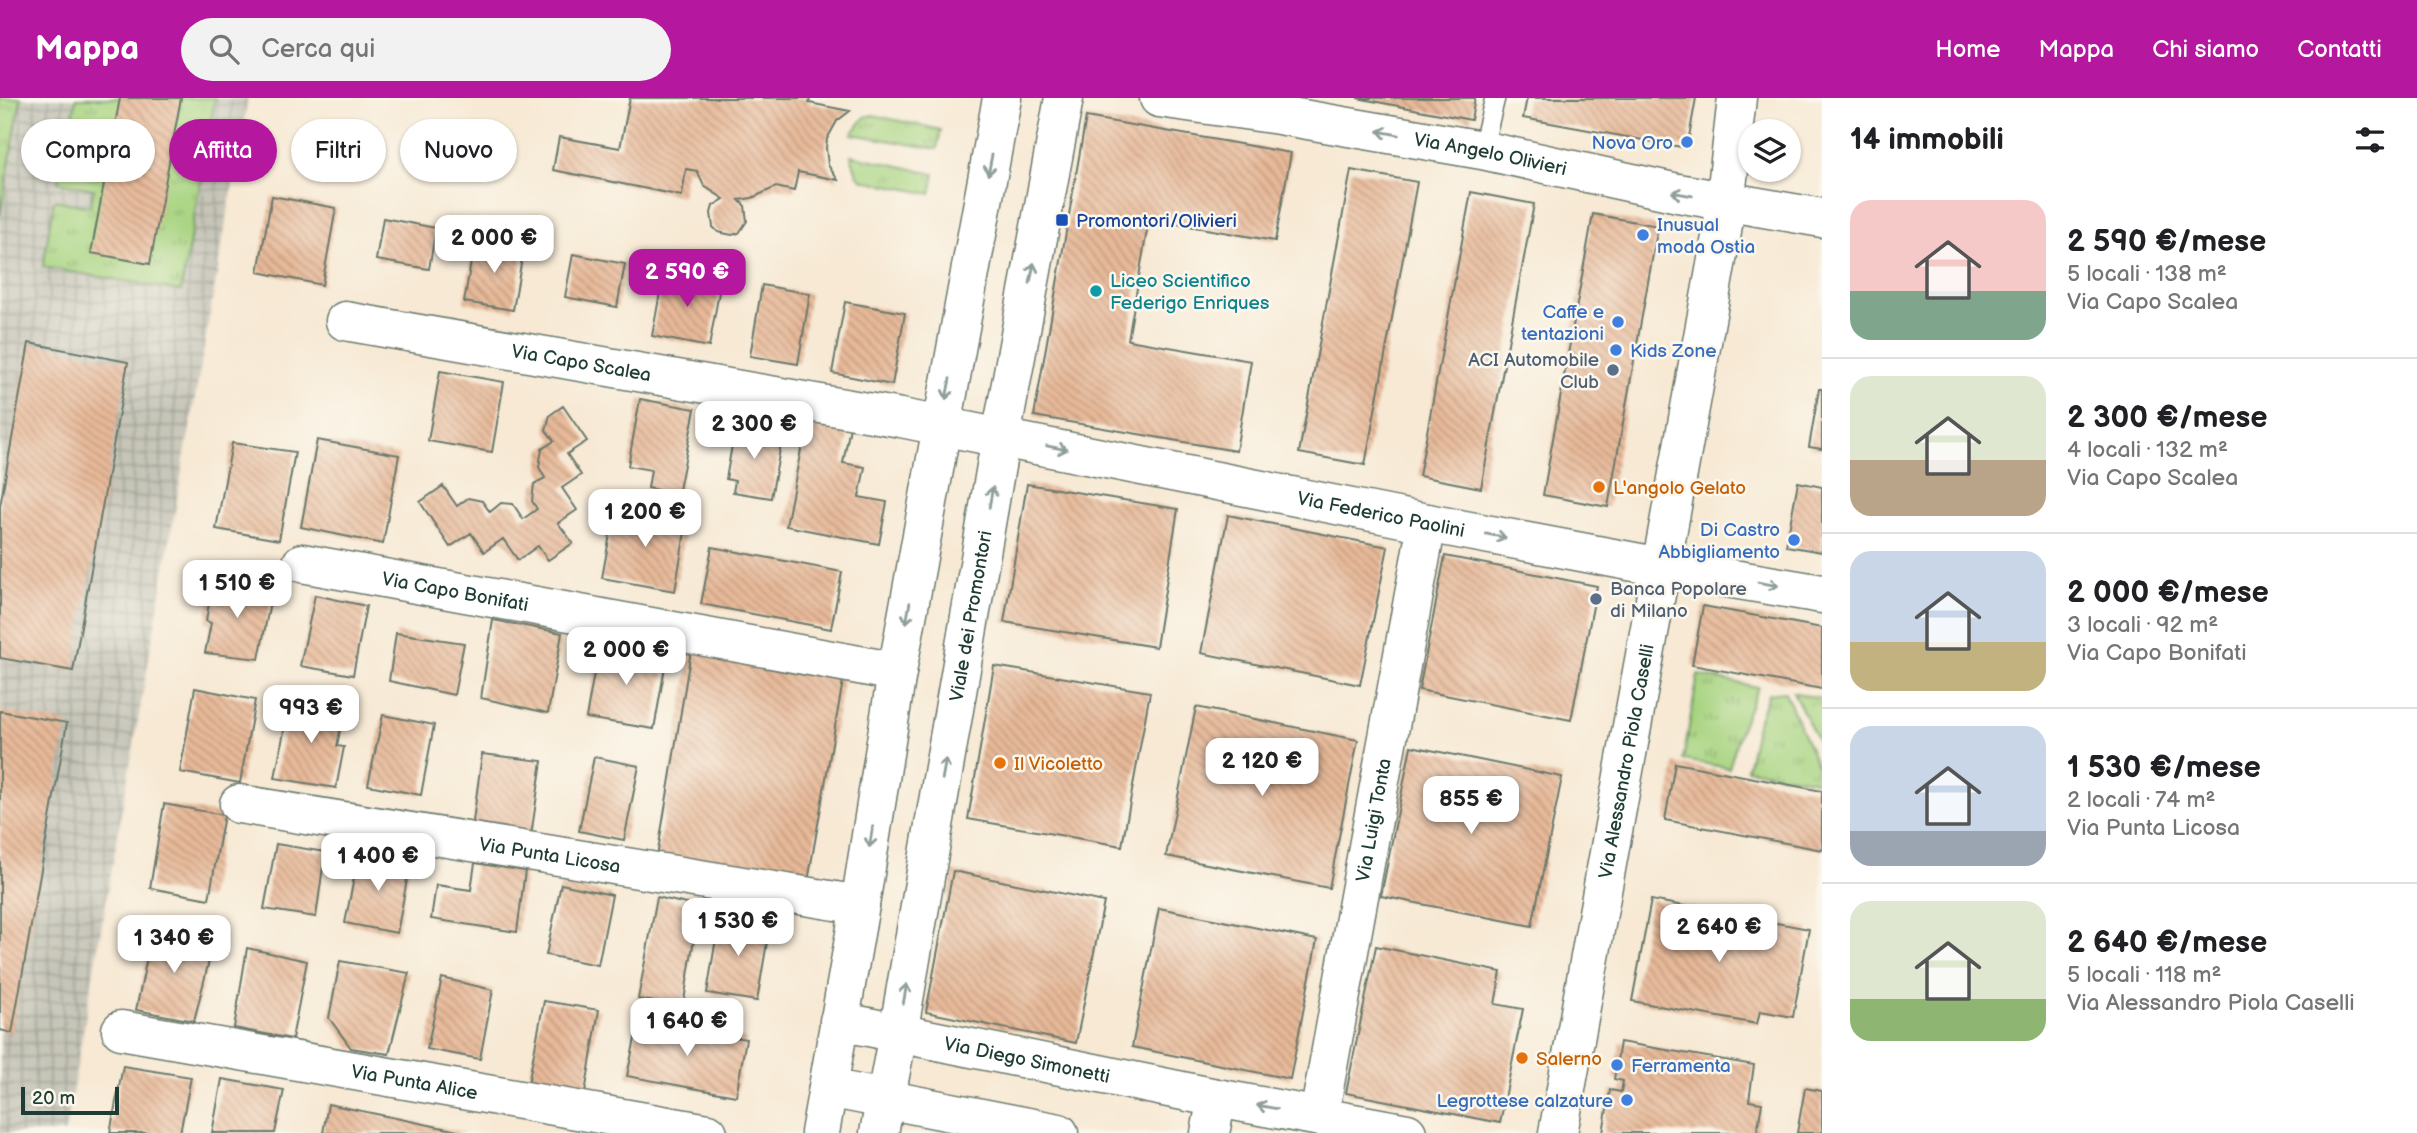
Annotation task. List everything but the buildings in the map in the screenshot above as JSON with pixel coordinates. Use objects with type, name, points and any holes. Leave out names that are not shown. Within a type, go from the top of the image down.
[{"type":"street","points":[[820,1133],[897,672],[1002,98]]},
{"type":"street","name":"Viale dei Promontori","points":[[882,1116],[1001,437],[1064,98]]},
{"type":"street","name":"Via Angelo Olivieri","points":[[1158,98],[1281,106],[1678,193],[1822,218]]},
{"type":"street","name":"Via Alessandro Piola Caselli","points":[[1558,1133],[1720,246],[1737,98]]},
{"type":"street","name":"Via Capo Scalea","points":[[345,321],[942,426]]},
{"type":"street","name":"Via Federico Paolini","points":[[942,426],[1427,523],[1822,594]]},
{"type":"street","name":"Via Luigi Tonta","points":[[1319,1116],[1427,523]]},
{"type":"street","name":"Via Capo Bonifati","points":[[302,563],[897,672]]},
{"type":"street","name":"Via Punta Licosa","points":[[239,804],[860,905]]},
{"type":"street","name":"Via Diego Simonetti","points":[[839,1021],[1214,1115],[1319,1116],[1407,1133]]},
{"type":"street","name":"Via Punta Alice","points":[[121,1030],[708,1133]]},
{"type":"street","points":[[828,1088],[882,1116],[1059,1133]]},
{"type":"lane","points":[[1482,150],[1495,98]]},
{"type":"shaded area","points":[[21,98],[248,98],[244,119],[169,119],[169,182],[233,182],[65,1133],[0,1133],[0,215]]},
{"type":"green space","points":[[0,98],[21,98],[0,215]]},
{"type":"green space","points":[[76,98],[215,98],[211,119],[169,119],[169,182],[200,182],[181,291],[43,267],[54,200],[90,207],[94,189],[58,182],[155,182],[155,119],[73,117]]},
{"type":"green space","points":[[873,115],[941,130],[937,149],[852,134],[865,117]]},
{"type":"green space","points":[[851,155],[935,174],[931,194],[863,180],[857,175]]},
{"type":"green space","points":[[1698,675],[1758,687],[1741,728],[1729,768],[1683,760]]},
{"type":"green space","points":[[1785,692],[1822,776],[1822,782],[1747,769],[1756,728],[1768,694]]},
{"type":"green space","points":[[1793,692],[1822,699],[1822,749]]},
{"type":"place","name":"Nova Oro","points":[[1687,142]]},
{"type":"place","name":"Promontori/Olivieri","points":[[1062,220]]},
{"type":"place","name":"Inusual moda Ostia","points":[[1643,235]]},
{"type":"place","name":"Liceo Scientifico Federigo Enriques","points":[[1096,291]]},
{"type":"place","name":"Caffe e tentazioni","points":[[1618,322]]},
{"type":"place","name":"Kids Zone","points":[[1616,350]]},
{"type":"place","name":"ACI Automobile Club","points":[[1613,370]]},
{"type":"place","name":"L'angolo Gelato","points":[[1599,487]]},
{"type":"place","name":"Di Castro Abbigliamento","points":[[1794,540]]},
{"type":"place","name":"Banca Popolare di Milano","points":[[1596,599]]},
{"type":"place","name":"Il Vicoletto","points":[[1000,763]]},
{"type":"place","name":"Salerno","points":[[1522,1058]]},
{"type":"place","name":"Ferramenta","points":[[1617,1065]]},
{"type":"place","name":"Legrottese calzature","points":[[1627,1100]]}]
